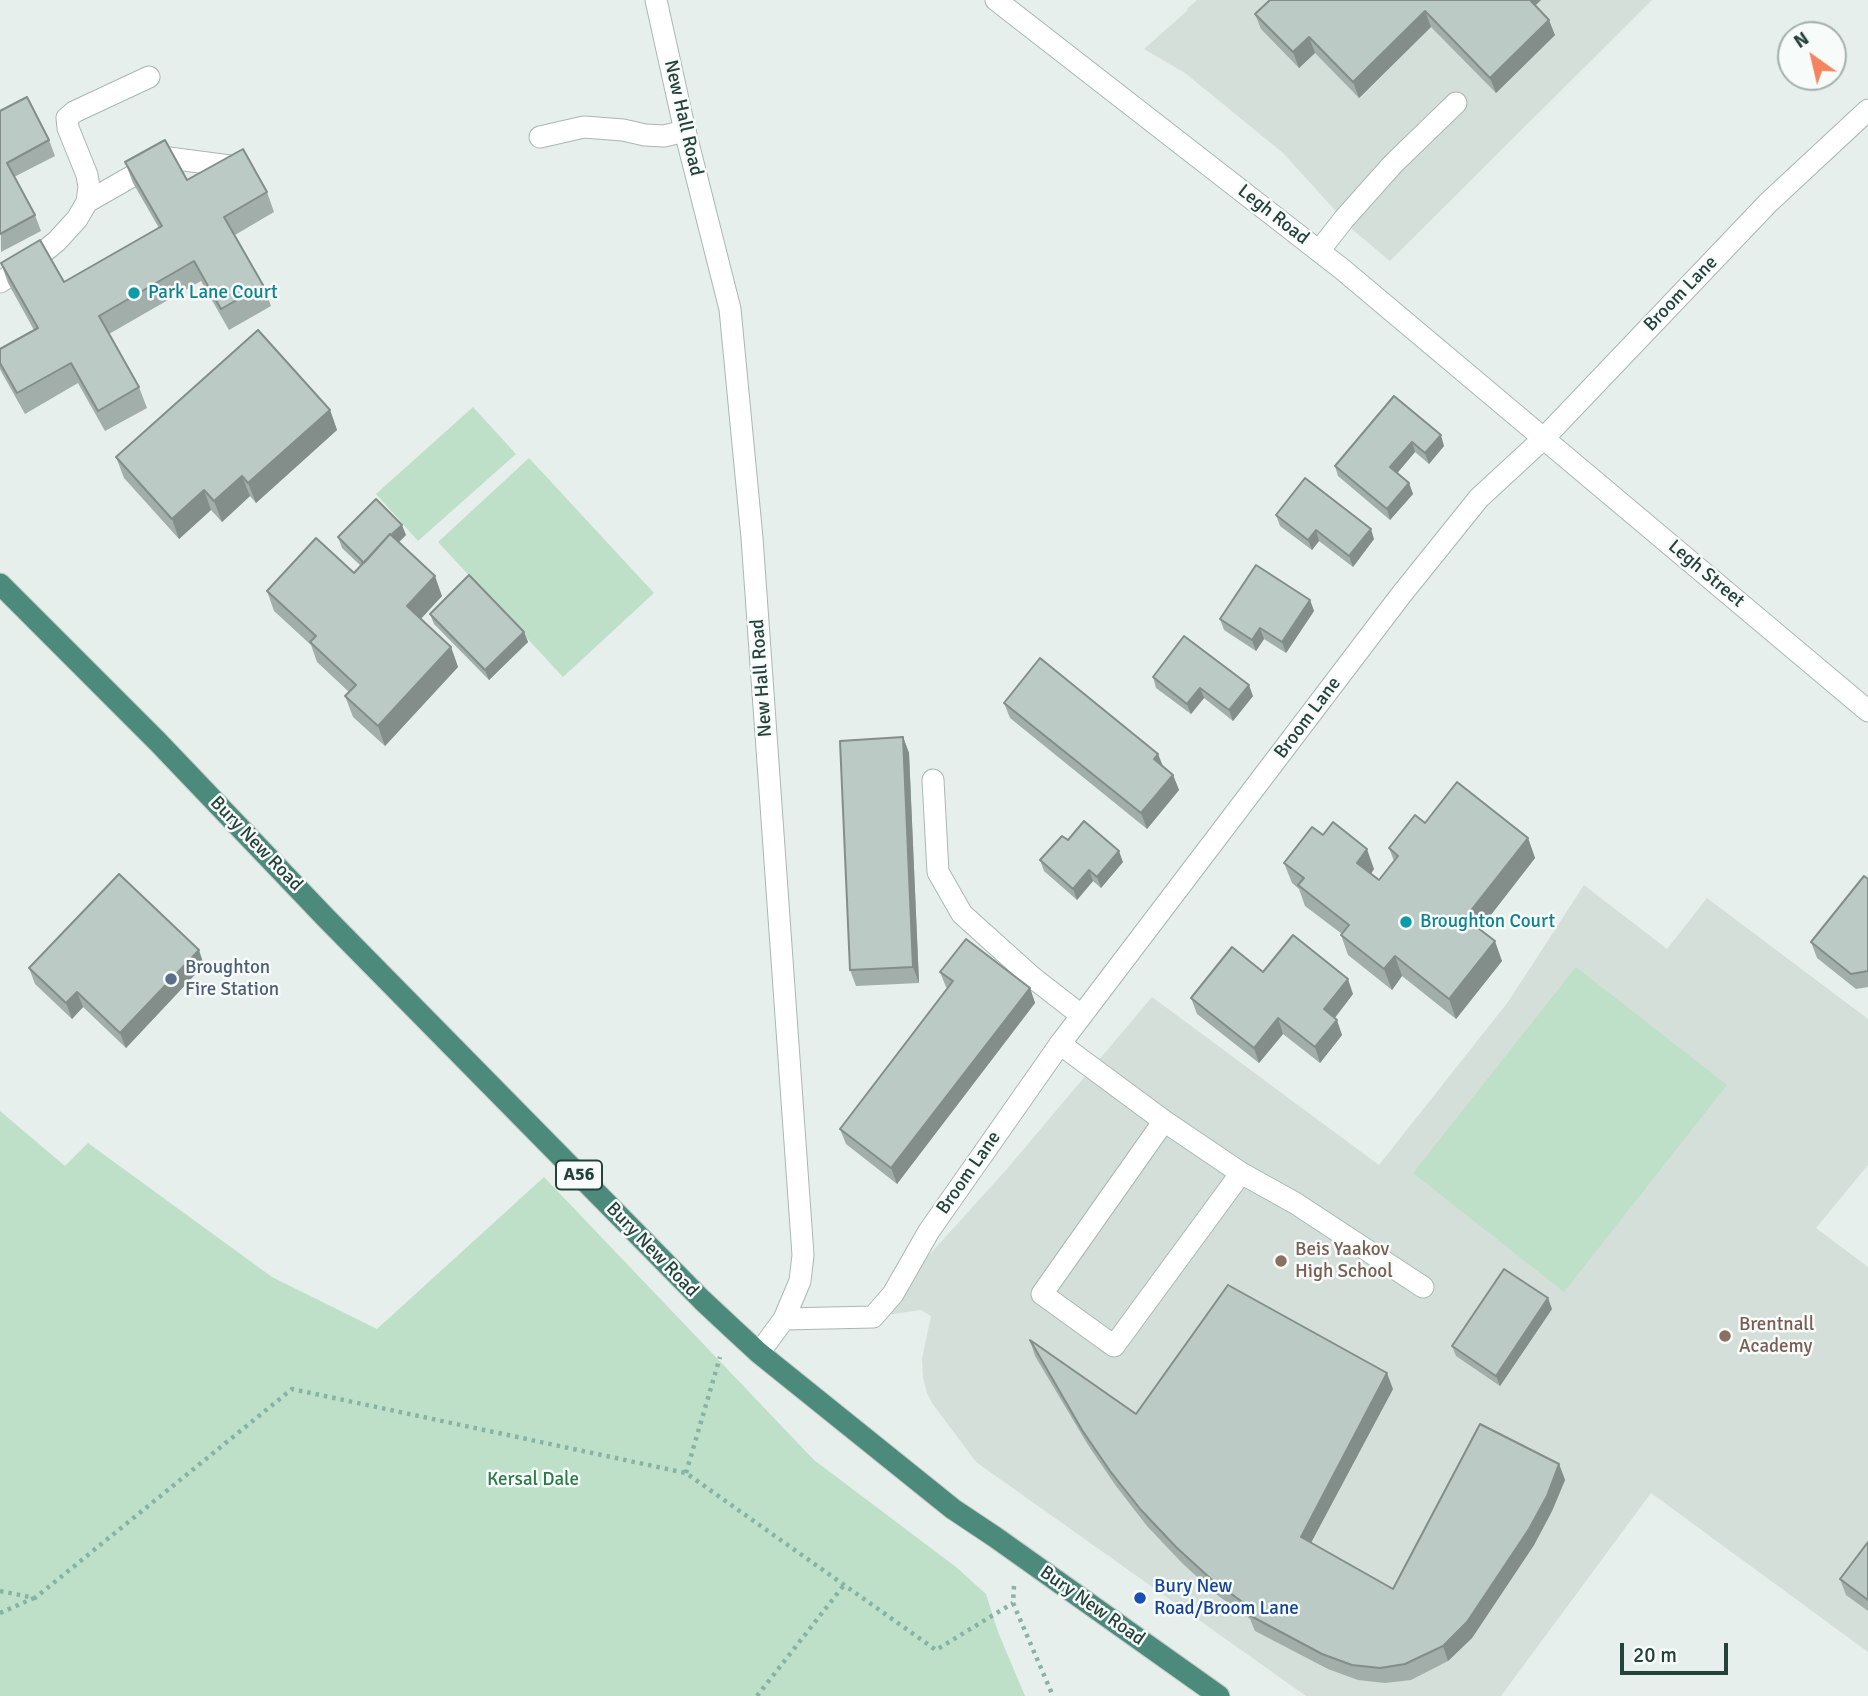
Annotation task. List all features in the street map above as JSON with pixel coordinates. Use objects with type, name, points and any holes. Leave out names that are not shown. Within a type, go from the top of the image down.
[{"type":"highway","name":"Bury New Road","points":[[0,583],[702,1300],[759,1353],[953,1509],[1219,1696]]},
{"type":"street","name":"New Hall Road","points":[[656,0],[685,131],[730,309],[752,538],[803,1255],[800,1280],[784,1319],[759,1353]]},
{"type":"street","name":"Legh Road","points":[[996,0],[1319,251],[1544,438]]},
{"type":"street","points":[[0,282],[29,264],[57,241],[77,219],[87,202],[87,175],[68,128],[67,118],[74,112],[149,77]]},
{"type":"street","points":[[1319,251],[1343,219],[1393,164],[1456,103]]},
{"type":"street","name":"Broom Lane","points":[[784,1319],[873,1317],[893,1294],[929,1231],[1060,1044],[1401,596],[1479,498],[1544,438],[1768,204],[1868,110]]},
{"type":"street","points":[[540,137],[584,127],[664,136],[685,131]]},
{"type":"street","points":[[87,202],[157,162],[169,158],[230,166]]},
{"type":"street","name":"Legh Street","points":[[1544,438],[1868,711]]},
{"type":"street","points":[[933,780],[938,872],[962,914],[1032,977],[1082,1015]]},
{"type":"street","points":[[1060,1044],[1164,1121],[1241,1173],[1295,1203],[1423,1287]]},
{"type":"street","points":[[1164,1121],[1042,1294],[1114,1346],[1241,1173]]},
{"type":"path","points":[[686,1474],[722,1348],[733,1329]]},
{"type":"path","points":[[0,1613],[35,1598],[292,1389],[686,1474],[936,1650],[1013,1603]]},
{"type":"path","points":[[1028,1560],[1014,1581],[1013,1603],[1053,1696]]},
{"type":"path","points":[[757,1696],[844,1585]]},
{"type":"path","points":[[0,1591],[35,1598]]},
{"type":"shaded area","points":[[1197,0],[1652,0],[1390,261],[1354,231],[1283,153],[1185,73],[1144,49]]},
{"type":"shaded area","name":"Beis Yaakov High School","points":[[1584,885],[1667,949],[1707,898],[1868,1019],[1868,1165],[1816,1228],[1868,1267],[1868,1652],[1651,1493],[1501,1696],[1306,1696],[976,1462],[927,1393],[922,1359],[931,1316],[921,1310],[873,1317],[1006,1170],[1152,997],[1379,1165],[1508,1002]]},
{"type":"green space","points":[[473,407],[516,454],[418,541],[376,494]]},
{"type":"green space","points":[[529,458],[654,593],[563,677],[438,542]]},
{"type":"green space","points":[[1576,967],[1727,1085],[1564,1292],[1413,1173]]},
{"type":"green space","name":"Kersal Dale","points":[[0,1111],[65,1166],[88,1143],[272,1277],[377,1329],[544,1177],[814,1460],[956,1567],[986,1594],[998,1632],[1025,1696],[0,1696]]},
{"type":"building","points":[[1270,0],[1530,0],[1549,20],[1490,78],[1425,11],[1353,82],[1309,37],[1293,52],[1255,14]]},
{"type":"building","points":[[27,97],[49,140],[7,163],[35,215],[0,234],[0,111]]},
{"type":"building","name":"Park Lane Court","points":[[165,140],[187,180],[243,149],[267,192],[224,217],[263,285],[221,309],[194,261],[99,316],[139,387],[98,411],[71,363],[17,393],[0,363],[0,349],[38,328],[1,263],[40,240],[64,282],[162,226],[125,162]]},
{"type":"building","points":[[258,330],[330,410],[248,483],[242,476],[214,501],[204,490],[172,519],[116,457]]},
{"type":"building","points":[[1394,396],[1441,435],[1425,453],[1412,442],[1390,467],[1409,483],[1387,509],[1335,466]]},
{"type":"building","points":[[1305,478],[1371,529],[1349,556],[1316,530],[1308,540],[1276,515]]},
{"type":"building","points":[[376,499],[402,525],[390,534],[364,563],[338,537]]},
{"type":"building","points":[[390,534],[435,576],[407,606],[451,647],[378,726],[345,696],[356,685],[310,642],[316,636],[267,591],[316,538],[354,573]]},
{"type":"building","points":[[1256,565],[1310,600],[1282,642],[1260,628],[1252,640],[1220,619]]},
{"type":"building","points":[[469,575],[524,632],[485,670],[430,614]]},
{"type":"building","points":[[1184,636],[1249,685],[1229,710],[1200,688],[1187,704],[1153,677]]},
{"type":"building","points":[[1040,658],[1158,754],[1154,759],[1173,775],[1141,813],[1004,703]]},
{"type":"building","points":[[903,737],[913,967],[850,970],[840,741]]},
{"type":"building","name":"Broughton Court","points":[[1457,782],[1528,838],[1465,918],[1495,941],[1449,999],[1395,956],[1384,969],[1341,935],[1349,925],[1298,885],[1304,878],[1284,863],[1312,827],[1323,835],[1333,822],[1367,849],[1357,863],[1379,880],[1398,856],[1389,848],[1415,815],[1425,823]]},
{"type":"building","points":[[1084,821],[1119,851],[1097,877],[1089,870],[1073,889],[1040,860],[1062,836],[1068,840]]},
{"type":"building","points":[[119,874],[199,950],[120,1033],[77,992],[66,1003],[29,968]]},
{"type":"building","points":[[1864,876],[1868,879],[1868,971],[1851,974],[1811,942]]},
{"type":"building","points":[[1293,935],[1348,979],[1324,1009],[1337,1020],[1315,1047],[1278,1018],[1254,1048],[1191,998],[1232,947],[1263,972]]},
{"type":"building","points":[[966,939],[1030,988],[891,1168],[840,1129],[953,981],[940,972]]},
{"type":"building","points":[[1504,1269],[1548,1298],[1496,1376],[1452,1346]]},
{"type":"building","points":[[1228,1285],[1387,1373],[1301,1537],[1393,1589],[1480,1424],[1559,1464],[1547,1496],[1529,1529],[1467,1622],[1443,1646],[1405,1664],[1380,1668],[1352,1665],[1322,1654],[1249,1615],[1252,1609],[1211,1579],[1141,1510],[1082,1430],[1030,1340],[1136,1414]]},
{"type":"building","points":[[1868,1542],[1868,1600],[1840,1579]]},
{"type":"place","name":"Park Lane Court","points":[[134,293]]},
{"type":"place","name":"Broughton Court","points":[[1406,922]]},
{"type":"place","name":"Broughton Fire Station","points":[[171,979]]},
{"type":"place","name":"Beis Yaakov High School","points":[[1281,1261]]},
{"type":"place","name":"Brentnall Academy","points":[[1725,1336]]},
{"type":"place","name":"Bury New Road/Broom Lane","points":[[1140,1598]]}]
